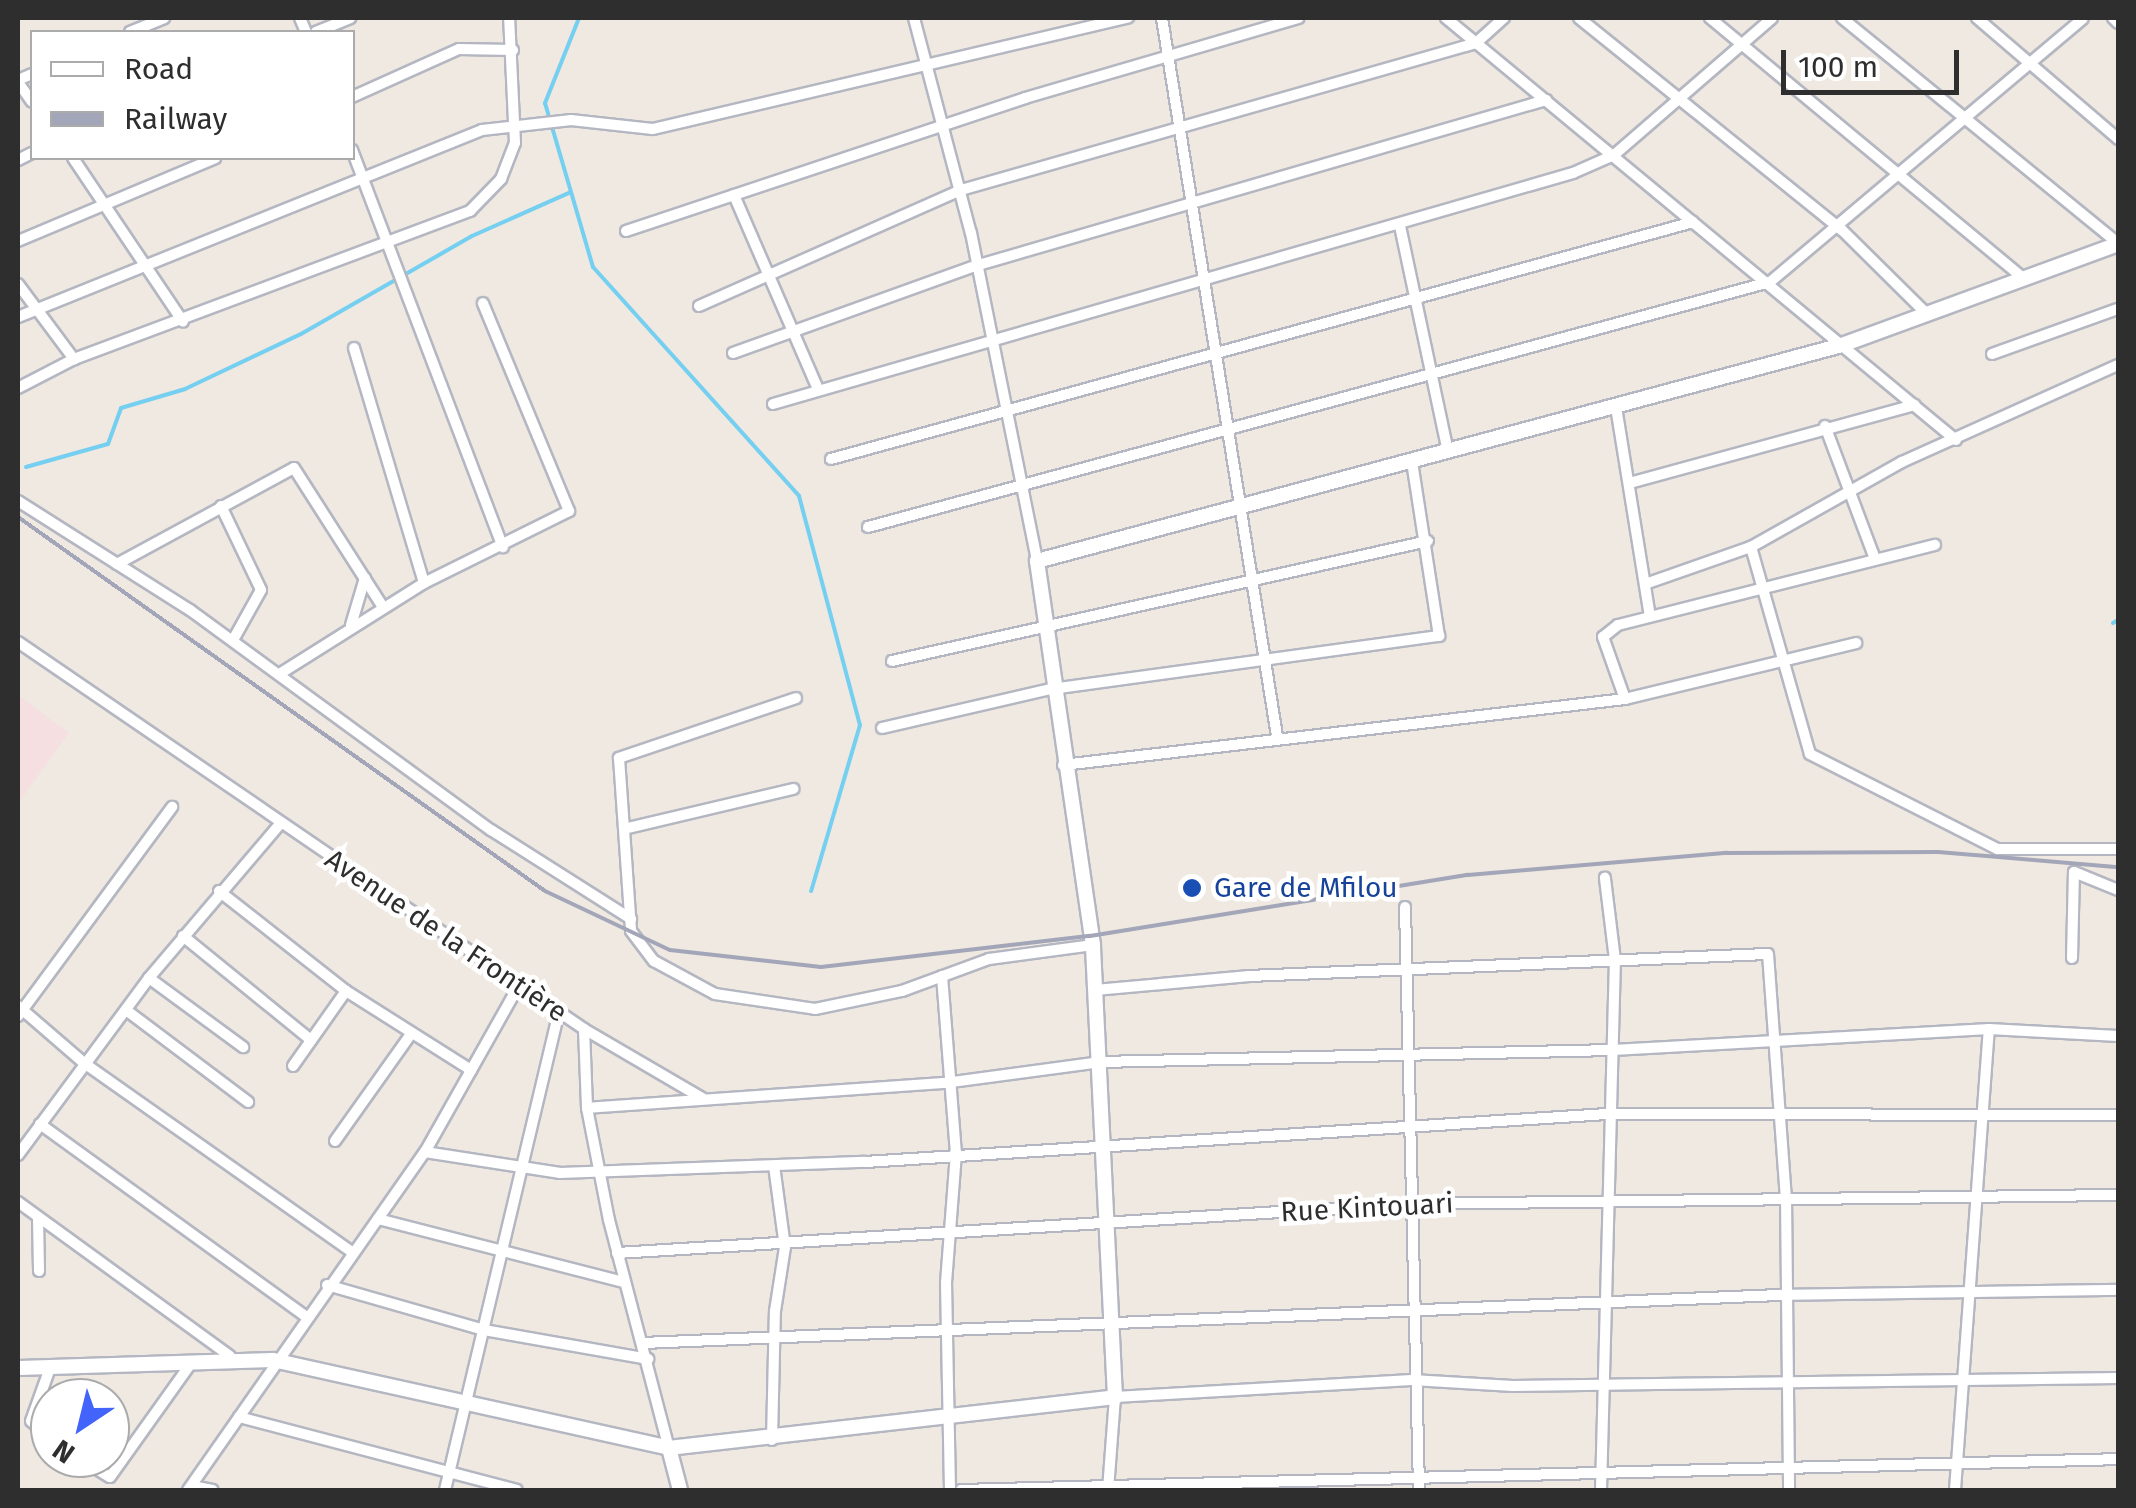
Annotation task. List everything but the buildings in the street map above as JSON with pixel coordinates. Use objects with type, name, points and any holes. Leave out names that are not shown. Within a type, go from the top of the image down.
[{"type":"street","points":[[135,30],[164,18]]},
{"type":"street","points":[[321,30],[350,18]]},
{"type":"street","points":[[18,388],[74,359],[445,226],[492,192],[510,162],[516,121],[509,18]]},
{"type":"street","points":[[914,18],[923,65],[961,190],[1022,483],[1037,561],[1051,689],[1094,945],[1115,1396],[1108,1487]]},
{"type":"street","points":[[18,317],[363,174],[516,121],[654,129],[1128,18]]},
{"type":"street","points":[[1162,18],[1176,131],[1259,655],[1277,736]]},
{"type":"street","points":[[626,231],[941,127],[1300,18]]},
{"type":"street","points":[[1446,18],[1770,282],[1956,440]]},
{"type":"street","points":[[699,306],[961,190],[1476,43],[1504,18]]},
{"type":"street","points":[[1579,18],[1842,230],[1927,314]]},
{"type":"street","points":[[1710,18],[1903,174],[2023,278]]},
{"type":"street","points":[[773,404],[991,337],[1400,226],[1614,155],[1772,18]]},
{"type":"street","points":[[1842,18],[2118,244]]},
{"type":"street","points":[[1978,18],[2118,140]]},
{"type":"street","points":[[868,527],[1770,282],[1842,230],[2083,18]]},
{"type":"street","points":[[2112,18],[2118,22]]},
{"type":"street","points":[[355,96],[459,48],[513,50]]},
{"type":"street","points":[[733,353],[791,328],[975,266],[1546,100]]},
{"type":"street","points":[[355,157],[503,546]]},
{"type":"street","points":[[73,160],[182,322]]},
{"type":"street","points":[[18,241],[102,202],[211,160]]},
{"type":"street","points":[[734,195],[765,274],[818,388]]},
{"type":"street","points":[[831,459],[1007,406],[1414,300],[1693,222]]},
{"type":"street","points":[[1400,226],[1448,452]]},
{"type":"street","points":[[1037,561],[1842,345],[2118,244]]},
{"type":"street","points":[[18,284],[74,359]]},
{"type":"street","points":[[281,673],[424,582],[568,511],[483,303]]},
{"type":"street","points":[[1992,354],[2118,309]]},
{"type":"street","points":[[354,348],[424,582]]},
{"type":"street","points":[[1648,583],[1751,547],[1849,492],[2118,366]]},
{"type":"street","points":[[1633,482],[1825,426],[1915,405]]},
{"type":"street","points":[[1616,407],[1633,482],[1650,616]]},
{"type":"street","points":[[1825,426],[1876,559]]},
{"type":"street","points":[[882,728],[1051,689],[1259,655],[1439,636],[1428,541],[1412,461]]},
{"type":"street","points":[[116,564],[294,468],[383,607]]},
{"type":"street","points":[[18,501],[233,640],[491,830],[631,919]]},
{"type":"street","points":[[222,506],[261,590],[233,640]]},
{"type":"street","points":[[904,655],[892,661],[1428,541]]},
{"type":"street","points":[[1625,699],[1603,637],[1650,616],[1935,545]]},
{"type":"street","points":[[1751,547],[1767,587],[1787,660],[1806,748],[1847,780],[1996,849],[2118,849]]},
{"type":"street","points":[[350,626],[365,578]]},
{"type":"street","name":"Avenue de la Frontière","points":[[18,642],[518,987],[584,1028],[587,1108],[624,1282],[648,1359],[680,1490]]},
{"type":"street","points":[[1063,764],[1277,736],[1625,699],[1856,644]]},
{"type":"street","points":[[796,698],[622,755],[618,772],[628,828],[631,919],[646,954],[670,973],[755,1002],[831,1007],[942,976],[989,958],[1094,945]]},
{"type":"street","points":[[628,828],[793,789]]},
{"type":"street","points":[[172,808],[19,1011],[84,1063],[351,1251]]},
{"type":"street","points":[[18,1155],[149,978],[219,891],[280,824]]},
{"type":"street","points":[[2072,958],[2074,872],[2118,890]]},
{"type":"street","points":[[1601,1490],[1615,960],[1605,878]]},
{"type":"street","points":[[219,891],[346,991],[472,1070]]},
{"type":"street","points":[[1404,907],[1406,1128],[1412,1311],[1418,1356],[1412,1380],[1419,1485]]},
{"type":"street","points":[[183,936],[311,1040]]},
{"type":"street","points":[[1095,990],[1768,954],[1786,1197],[1781,1295],[1789,1490]]},
{"type":"street","points":[[942,976],[945,1083],[956,1153],[949,1229],[946,1421],[950,1490]]},
{"type":"street","points":[[149,978],[243,1047]]},
{"type":"street","points":[[213,1490],[190,1488],[273,1360],[425,1152],[518,987]]},
{"type":"street","points":[[293,1066],[346,991]]},
{"type":"street","points":[[126,1010],[248,1102]]},
{"type":"street","points":[[446,1490],[518,1171],[559,1013]]},
{"type":"street","points":[[584,1028],[703,1099]]},
{"type":"street","points":[[1956,1490],[1966,1292],[1978,1196],[1989,1029]]},
{"type":"street","points":[[587,1108],[945,1083],[1100,1062],[1614,1050],[1989,1029],[2118,1036]]},
{"type":"street","points":[[335,1141],[412,1034]]},
{"type":"street","points":[[425,1152],[518,1171],[601,1170],[774,1166],[1104,1142],[1608,1114],[2118,1114]]},
{"type":"street","points":[[40,1124],[306,1316]]},
{"type":"street","points":[[772,1441],[773,1339],[786,1248],[774,1166]]},
{"type":"street","name":"Rue Kintouari","points":[[617,1252],[786,1248],[949,1229],[1109,1226],[1410,1204],[1610,1198],[2118,1196]]},
{"type":"street","points":[[18,1202],[230,1356]]},
{"type":"street","points":[[38,1218],[38,1272]]},
{"type":"street","points":[[378,1219],[624,1282]]},
{"type":"street","points":[[327,1285],[484,1330],[648,1359]]},
{"type":"street","points":[[643,1343],[773,1339],[948,1326],[1111,1327],[1781,1295],[2118,1290]]},
{"type":"street","points":[[130,1449],[195,1357]]},
{"type":"street","points":[[18,1368],[195,1357],[273,1360],[669,1448],[772,1441],[946,1421],[1115,1396],[1412,1380],[1602,1384],[1784,1378],[2118,1378]]},
{"type":"street","points":[[46,1378],[51,1366]]},
{"type":"street","points":[[239,1417],[517,1490]]},
{"type":"street","points":[[961,1490],[1419,1485],[1601,1472],[2118,1458]]},
{"type":"shaded area","points":[[18,695],[69,733],[18,803]]},
{"type":"waterway","points":[[579,18],[545,103],[593,267],[799,496],[860,725],[811,891]]},
{"type":"waterway","points":[[26,467],[108,444],[121,408],[185,389],[301,334],[472,236],[571,192]]},
{"type":"waterway","points":[[2113,623],[2118,620]]},
{"type":"railway","points":[[18,517],[545,891],[670,950],[821,967],[1090,936],[1468,875],[1727,853],[1938,852],[2118,867]]},
{"type":"place","name":"Gare de Mfilou","points":[[1192,888]]}]
